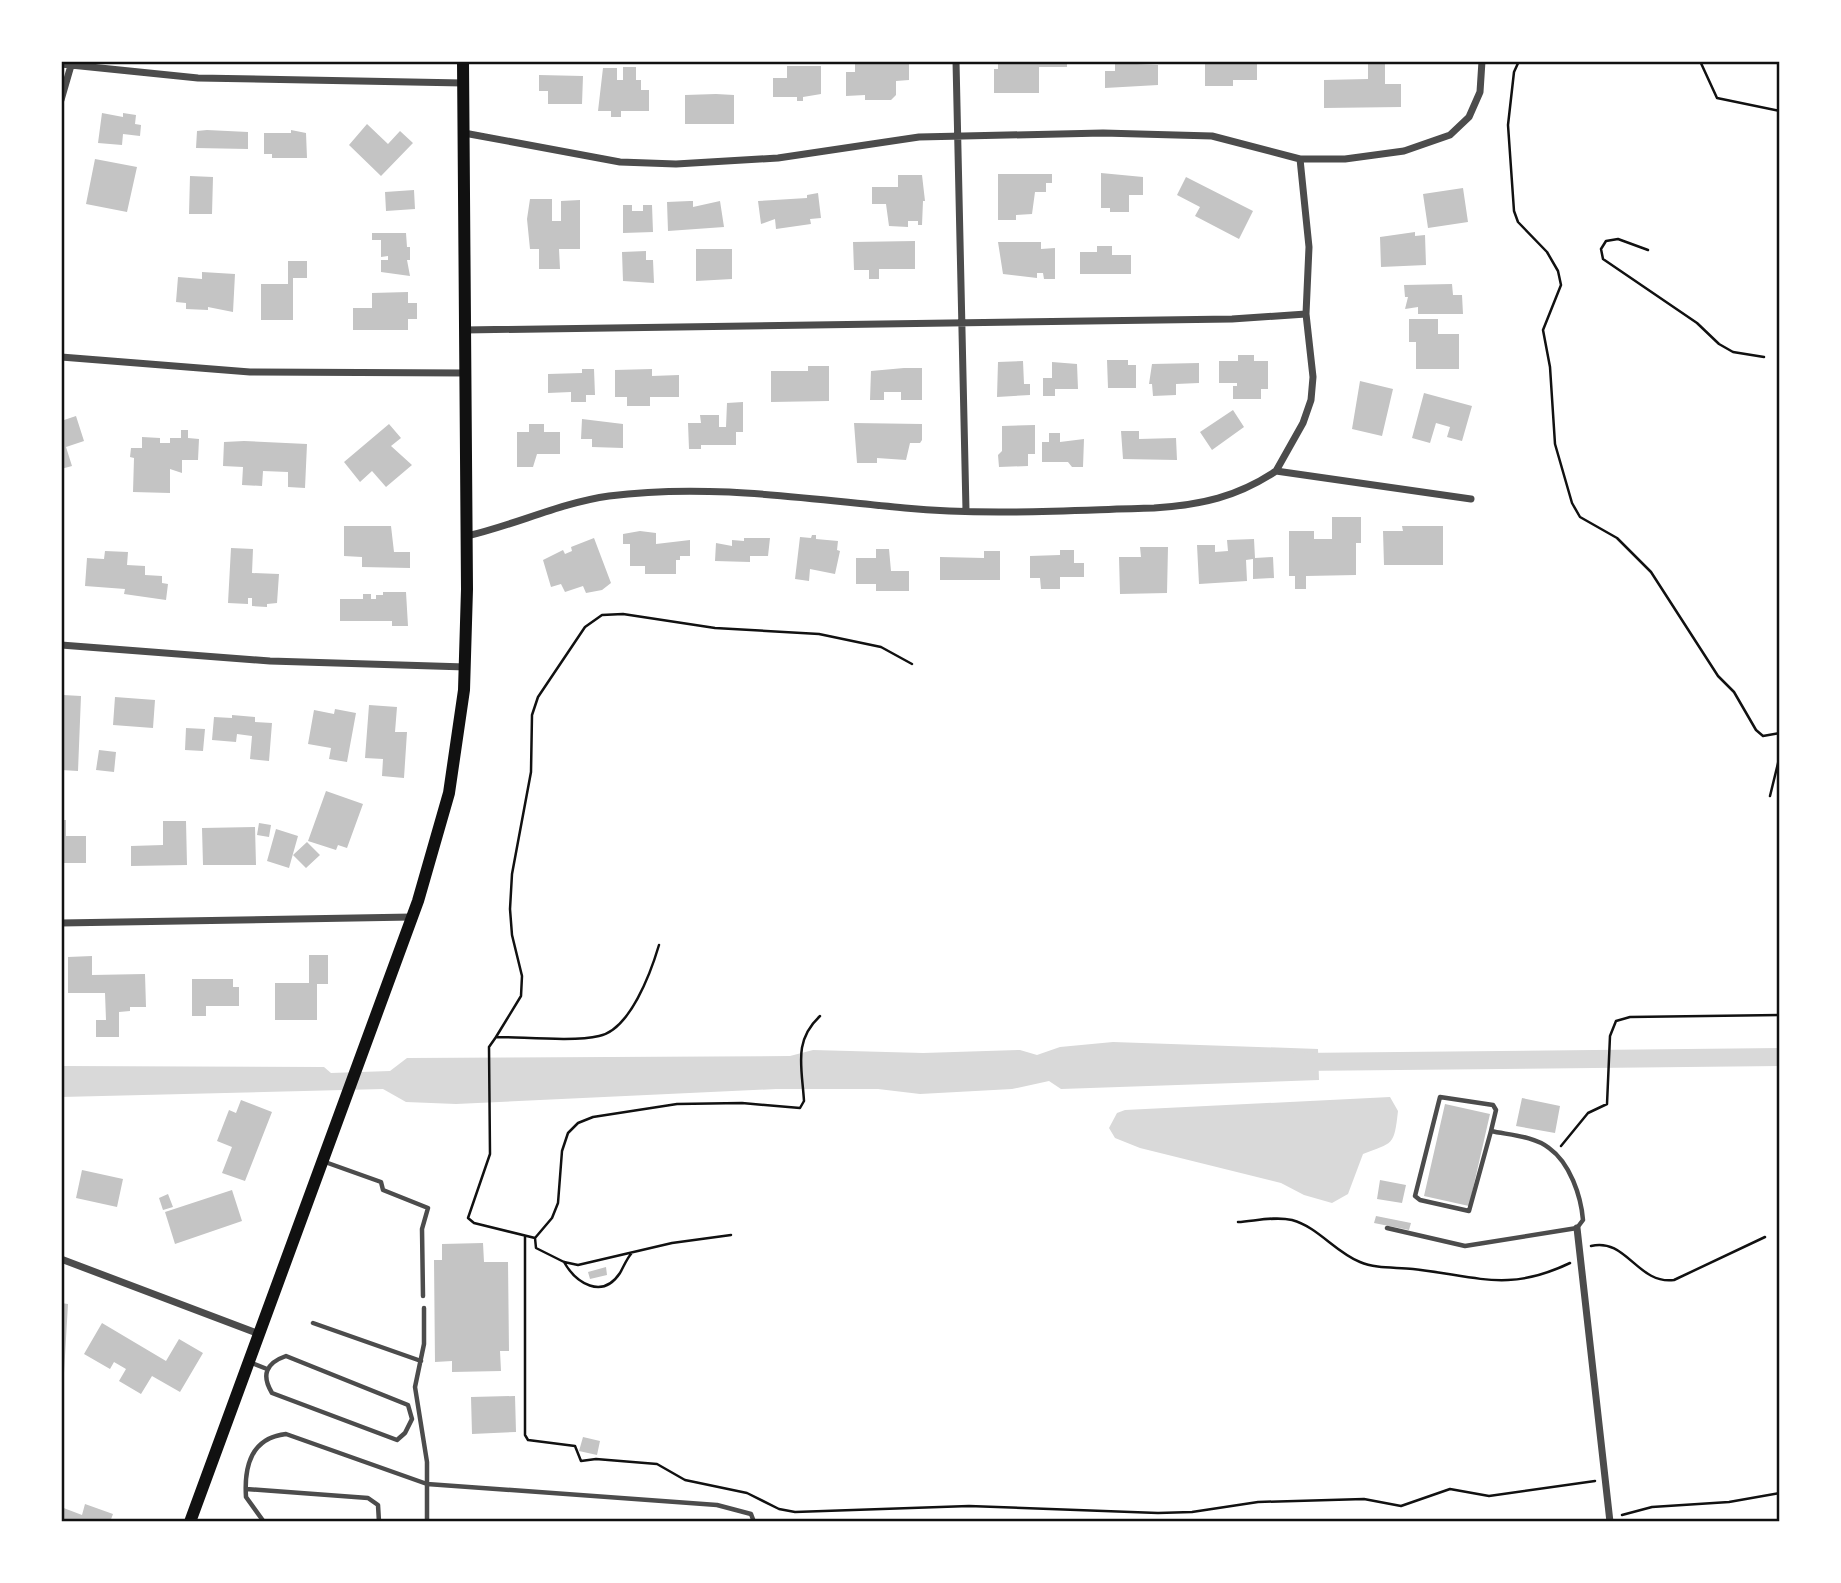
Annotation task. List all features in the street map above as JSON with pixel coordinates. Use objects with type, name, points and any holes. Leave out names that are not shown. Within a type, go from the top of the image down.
[{"type":"main road","points":[[190,1522],[412,917],[437,843],[449,793],[466,667],[463,61]]},
{"type":"street","points":[[956,61],[966,510]]},
{"type":"street","points":[[464,133],[620,163],[676,164],[766,159],[895,140],[958,135],[1201,136],[1300,159],[1345,159],[1404,151],[1428,144],[1455,130],[1469,117],[1480,92],[1482,61]]},
{"type":"street","points":[[61,100],[71,63]]},
{"type":"street","points":[[61,64],[225,79],[463,83]]},
{"type":"street","points":[[467,536],[587,500],[630,494],[702,491],[791,495],[905,508],[966,510],[1190,506],[1225,499],[1276,471],[1292,448],[1311,400],[1313,377],[1306,314],[1309,247],[1300,159]]},
{"type":"street","points":[[465,330],[1233,320],[1306,314]]},
{"type":"street","points":[[61,357],[250,372],[465,373]]},
{"type":"street","points":[[1276,471],[1471,499]]},
{"type":"street","points":[[61,645],[270,661],[466,667]]},
{"type":"street","points":[[61,923],[412,917]]},
{"type":"street","points":[[1577,1228],[1610,1522]]},
{"type":"street","points":[[61,1259],[260,1334]]},
{"type":"lane","points":[[1440,1097],[1493,1105],[1496,1110],[1491,1131],[1469,1211],[1420,1200],[1415,1196],[1440,1097]]},
{"type":"lane","points":[[1387,1228],[1465,1246],[1499,1243],[1577,1228],[1583,1220],[1581,1197],[1550,1148],[1532,1140],[1491,1131]]},
{"type":"lane","points":[[322,1161],[381,1182],[383,1190],[428,1208],[422,1229],[423,1296]]},
{"type":"lane","points":[[424,1308],[421,1361],[415,1387],[427,1484],[427,1522]]},
{"type":"lane","points":[[313,1323],[421,1361]]},
{"type":"lane","points":[[286,1356],[408,1405],[412,1412],[410,1426],[397,1440],[272,1393],[265,1377],[267,1368],[274,1361],[286,1356]]},
{"type":"lane","points":[[249,1363],[267,1368]]},
{"type":"lane","points":[[410,1426],[421,1429]]},
{"type":"lane","points":[[264,1522],[246,1497],[250,1457],[256,1447],[267,1438],[286,1434],[427,1484],[635,1498],[735,1508],[751,1514],[754,1522]]},
{"type":"lane","points":[[246,1489],[368,1498],[378,1505],[379,1522]]},
{"type":"path","points":[[1519,61],[1514,72],[1508,125],[1514,211],[1518,222],[1547,253],[1559,278],[1560,285],[1543,330],[1550,367],[1555,444],[1572,503],[1580,517],[1617,538],[1651,572],[1718,676],[1734,692],[1756,730],[1763,736],[1780,733]]},
{"type":"path","points":[[1700,61],[1717,98],[1780,111]]},
{"type":"path","points":[[1648,250],[1618,239],[1606,241],[1601,249],[1603,259],[1697,323],[1718,344],[1733,352],[1764,357]]},
{"type":"path","points":[[535,1238],[474,1223],[468,1218],[490,1154],[489,1047],[521,996],[522,976],[512,935],[510,909],[513,874],[531,772],[532,715],[538,697],[584,627],[602,615],[623,614],[715,628],[781,629],[854,639],[881,647],[912,664]]},
{"type":"path","points":[[1770,796],[1776,784],[1780,755]]},
{"type":"path","points":[[496,1037],[599,1036],[616,1028],[652,970],[659,945]]},
{"type":"path","points":[[1555,1155],[1588,1113],[1607,1104],[1610,1035],[1616,1021],[1630,1017],[1780,1014]]},
{"type":"path","points":[[731,1235],[672,1243],[578,1265],[564,1262],[536,1248],[535,1238],[552,1218],[558,1203],[562,1151],[568,1133],[578,1123],[593,1117],[677,1104],[742,1103],[800,1108],[804,1101],[801,1045],[805,1030],[820,1016]]},
{"type":"path","points":[[1238,1222],[1291,1220],[1306,1226],[1340,1252],[1363,1264],[1484,1280],[1541,1277],[1574,1261],[1586,1247],[1599,1244],[1614,1248],[1647,1275],[1661,1282],[1674,1280],[1765,1237]]},
{"type":"path","points":[[525,1237],[525,1435],[528,1440],[576,1447],[581,1461],[596,1459],[657,1464],[685,1480],[747,1493],[779,1509],[795,1512],[969,1506],[1158,1513],[1258,1502],[1364,1499],[1401,1506],[1450,1489],[1489,1496],[1605,1479]]},
{"type":"path","points":[[564,1262],[572,1277],[583,1285],[596,1287],[610,1283],[632,1254]]},
{"type":"path","points":[[1609,1510],[1623,1515],[1663,1506],[1729,1502],[1780,1493]]},
{"type":"shaded area","points":[[1113,1042],[1318,1049],[1319,1080],[1061,1089],[1049,1081],[1012,1089],[920,1094],[878,1089],[776,1089],[456,1104],[406,1102],[383,1089],[61,1097],[61,1066],[324,1067],[331,1073],[390,1071],[407,1058],[790,1056],[813,1050],[923,1053],[1020,1050],[1037,1055],[1060,1047]]},
{"type":"shaded area","points":[[1390,1097],[1398,1111],[1393,1137],[1386,1145],[1363,1154],[1348,1194],[1332,1203],[1304,1195],[1281,1183],[1140,1148],[1115,1138],[1109,1128],[1117,1113],[1125,1110]]},
{"type":"building","points":[[855,61],[909,61],[909,80],[896,81],[896,95],[891,100],[865,100],[865,95],[846,96],[846,72],[855,72]]},
{"type":"building","points":[[998,61],[1067,61],[1067,67],[1039,67],[1039,93],[994,93],[994,69],[998,69]]},
{"type":"building","points":[[1205,61],[1257,61],[1257,80],[1233,80],[1233,86],[1205,86]]},
{"type":"building","points":[[1368,62],[1385,62],[1385,84],[1401,84],[1401,107],[1324,108],[1324,80],[1368,79]]},
{"type":"building","points":[[1115,63],[1158,65],[1158,85],[1105,88],[1105,71],[1115,71]]},
{"type":"building","points":[[787,66],[821,66],[821,94],[803,97],[803,101],[797,101],[797,97],[773,97],[773,78],[787,78]]},
{"type":"building","points":[[623,67],[636,67],[636,80],[641,80],[641,90],[649,90],[649,111],[621,111],[621,117],[611,117],[611,111],[598,111],[603,68],[617,68],[617,80],[623,80]]},
{"type":"building","points":[[539,75],[583,76],[582,104],[548,104],[548,91],[539,91]]},
{"type":"building","points":[[685,95],[734,95],[734,124],[685,124]]},
{"type":"building","points":[[102,113],[123,117],[123,113],[136,115],[135,124],[141,125],[140,136],[123,134],[122,145],[98,143]]},
{"type":"building","points":[[367,124],[388,144],[400,131],[413,143],[381,176],[349,145]]},
{"type":"building","points":[[291,130],[306,133],[307,158],[272,158],[272,154],[264,154],[264,133],[291,133]]},
{"type":"building","points":[[197,131],[248,132],[248,149],[196,148]]},
{"type":"building","points":[[95,159],[137,167],[127,212],[86,204]]},
{"type":"building","points":[[1101,173],[1143,177],[1143,195],[1129,195],[1129,212],[1110,212],[1110,208],[1101,208]]},
{"type":"building","points":[[998,174],[1052,174],[1052,183],[1046,183],[1046,192],[1035,192],[1032,214],[1016,215],[1016,220],[998,220]]},
{"type":"building","points":[[898,175],[922,175],[925,201],[922,225],[918,225],[918,221],[908,221],[908,227],[889,226],[886,204],[872,204],[872,187],[898,187]]},
{"type":"building","points":[[190,176],[213,177],[212,214],[189,214]]},
{"type":"building","points":[[1186,177],[1253,211],[1239,239],[1195,216],[1200,207],[1177,195]]},
{"type":"building","points":[[1463,188],[1468,222],[1428,228],[1423,194]]},
{"type":"building","points":[[414,190],[415,209],[386,211],[385,192]]},
{"type":"building","points":[[818,193],[821,218],[810,219],[811,224],[776,229],[775,219],[761,224],[758,201],[807,198],[807,195]]},
{"type":"building","points":[[530,199],[552,199],[552,221],[561,221],[561,201],[580,200],[580,249],[559,249],[560,269],[539,269],[539,249],[530,249],[527,219]]},
{"type":"building","points":[[693,201],[693,207],[720,201],[724,227],[668,231],[667,202]]},
{"type":"building","points":[[623,205],[632,205],[632,211],[643,211],[643,205],[652,205],[653,232],[623,233]]},
{"type":"building","points":[[1415,232],[1415,236],[1425,235],[1426,265],[1381,267],[1380,237]]},
{"type":"building","points":[[372,233],[406,233],[407,247],[410,247],[410,260],[407,260],[410,276],[381,272],[381,260],[388,260],[388,256],[381,257],[381,240],[372,240]]},
{"type":"building","points":[[915,241],[915,269],[879,269],[879,279],[869,279],[869,270],[854,270],[853,242]]},
{"type":"building","points":[[998,242],[1041,242],[1041,249],[1055,248],[1055,279],[1044,279],[1043,273],[1037,273],[1037,278],[1003,274]]},
{"type":"building","points":[[1097,246],[1112,246],[1112,255],[1131,255],[1131,274],[1080,274],[1080,252],[1097,252]]},
{"type":"building","points":[[696,249],[732,249],[732,279],[696,281]]},
{"type":"building","points":[[646,251],[646,260],[653,260],[654,283],[623,281],[622,252]]},
{"type":"building","points":[[288,261],[307,261],[307,278],[293,278],[293,320],[261,320],[261,284],[288,284]]},
{"type":"building","points":[[202,272],[235,274],[233,312],[208,307],[208,310],[186,309],[186,303],[176,302],[178,277],[202,279]]},
{"type":"building","points":[[1452,284],[1453,295],[1462,295],[1463,314],[1418,314],[1418,307],[1405,309],[1408,297],[1405,297],[1404,285]]},
{"type":"building","points":[[408,292],[408,303],[417,303],[417,319],[408,319],[408,330],[353,330],[353,308],[372,308],[372,293]]},
{"type":"building","points":[[1409,319],[1438,319],[1438,334],[1459,334],[1459,369],[1416,369],[1416,342],[1409,342]]},
{"type":"building","points":[[1238,355],[1254,355],[1254,361],[1268,361],[1268,389],[1261,389],[1261,399],[1233,399],[1233,386],[1237,386],[1237,383],[1219,383],[1219,361],[1238,361]]},
{"type":"building","points":[[1107,360],[1128,360],[1128,365],[1136,365],[1136,388],[1108,388]]},
{"type":"building","points":[[1023,361],[1024,384],[1030,384],[1030,395],[997,397],[998,362]]},
{"type":"building","points":[[1052,362],[1077,364],[1078,389],[1055,389],[1055,396],[1043,396],[1043,378],[1052,378]]},
{"type":"building","points":[[1199,363],[1199,383],[1176,384],[1176,395],[1153,396],[1152,384],[1149,384],[1152,364]]},
{"type":"building","points":[[808,366],[829,366],[829,401],[771,402],[771,371],[808,371]]},
{"type":"building","points":[[922,368],[922,400],[901,400],[901,392],[884,392],[884,400],[870,400],[871,371]]},
{"type":"building","points":[[582,369],[594,369],[595,395],[586,395],[586,402],[571,402],[571,392],[548,393],[548,374],[582,373]]},
{"type":"building","points":[[652,369],[652,376],[679,375],[679,397],[650,397],[650,406],[627,406],[627,397],[615,397],[615,370]]},
{"type":"building","points":[[1360,381],[1393,389],[1382,436],[1352,429]]},
{"type":"building","points":[[1424,393],[1472,406],[1462,441],[1447,437],[1450,427],[1436,423],[1430,443],[1412,438]]},
{"type":"building","points":[[743,402],[743,432],[736,432],[736,445],[701,445],[701,449],[689,449],[688,423],[701,423],[700,415],[719,415],[719,427],[726,427],[727,403]]},
{"type":"building","points":[[1233,410],[1244,427],[1212,450],[1200,432]]},
{"type":"building","points":[[76,416],[84,441],[66,447],[72,466],[61,469],[61,421]]},
{"type":"building","points":[[582,419],[623,424],[623,448],[592,447],[592,439],[581,439]]},
{"type":"building","points":[[854,423],[922,424],[922,440],[920,443],[910,443],[906,460],[877,458],[877,463],[857,463]]},
{"type":"building","points":[[389,424],[401,438],[391,446],[412,465],[386,487],[372,471],[360,482],[344,462]]},
{"type":"building","points":[[529,424],[544,424],[544,432],[560,432],[560,454],[537,454],[533,467],[517,467],[517,432],[529,432]]},
{"type":"building","points":[[1035,425],[1035,454],[1028,454],[1028,466],[999,467],[1002,426]]},
{"type":"building","points":[[181,430],[188,430],[188,438],[199,439],[198,460],[182,460],[182,473],[170,469],[170,493],[133,492],[134,458],[130,457],[131,448],[142,448],[142,437],[160,438],[160,443],[170,443],[170,438],[181,438]]},
{"type":"building","points":[[1121,431],[1139,431],[1139,439],[1176,438],[1177,460],[1123,459]]},
{"type":"building","points":[[1049,433],[1060,433],[1060,442],[1084,439],[1083,467],[1072,467],[1068,462],[1042,462],[1042,442],[1049,442]]},
{"type":"building","points":[[224,442],[307,444],[305,488],[288,487],[288,472],[263,471],[262,486],[242,485],[243,467],[223,466]]},
{"type":"building","points":[[1332,517],[1361,517],[1361,543],[1356,543],[1356,575],[1306,576],[1306,589],[1295,589],[1295,576],[1289,576],[1289,531],[1314,531],[1314,539],[1332,539]]},
{"type":"building","points":[[344,526],[391,526],[394,552],[410,552],[410,568],[362,567],[362,557],[344,556]]},
{"type":"building","points":[[1402,526],[1443,526],[1443,565],[1384,565],[1383,531],[1403,531]]},
{"type":"building","points":[[640,531],[656,533],[656,544],[690,540],[690,556],[680,556],[680,560],[676,560],[676,574],[645,574],[645,566],[630,566],[630,544],[623,544],[623,534]]},
{"type":"building","points":[[816,535],[816,539],[838,541],[837,550],[840,551],[835,574],[810,569],[809,581],[795,579],[800,537],[811,538]]},
{"type":"building","points":[[594,538],[611,583],[602,590],[586,593],[583,586],[565,592],[561,584],[551,587],[543,560],[563,550],[565,554],[572,551],[571,547]]},
{"type":"building","points":[[744,538],[770,538],[768,556],[750,556],[750,562],[715,561],[716,543],[732,546],[732,540],[744,541]]},
{"type":"building","points":[[1254,539],[1255,558],[1273,557],[1274,578],[1253,579],[1253,559],[1246,560],[1247,581],[1199,584],[1197,545],[1215,545],[1215,552],[1228,551],[1227,540]]},
{"type":"building","points":[[1140,547],[1168,547],[1167,593],[1120,594],[1119,557],[1141,557]]},
{"type":"building","points":[[231,548],[253,549],[252,573],[279,574],[277,603],[267,604],[267,607],[252,606],[252,598],[248,598],[248,604],[228,603]]},
{"type":"building","points":[[876,549],[889,549],[891,571],[909,571],[909,591],[876,591],[876,584],[856,584],[856,558],[876,558]]},
{"type":"building","points":[[1060,550],[1074,550],[1074,563],[1084,563],[1084,577],[1060,577],[1060,589],[1041,589],[1040,578],[1030,578],[1030,556],[1060,555]]},
{"type":"building","points":[[105,551],[128,552],[127,565],[145,566],[145,575],[162,576],[162,583],[168,584],[166,600],[124,594],[125,589],[85,586],[87,558],[104,559]]},
{"type":"building","points":[[984,551],[1000,551],[1000,580],[940,580],[940,557],[984,558]]},
{"type":"building","points":[[383,592],[406,592],[408,626],[392,626],[392,621],[340,621],[340,599],[363,599],[363,594],[371,594],[371,599],[376,599],[376,595],[383,595]]},
{"type":"building","points":[[63,695],[81,696],[78,771],[61,770]]},
{"type":"building","points":[[115,697],[155,700],[153,728],[113,725]]},
{"type":"building","points":[[369,705],[397,707],[395,732],[407,732],[404,778],[382,776],[383,759],[365,758]]},
{"type":"building","points":[[335,709],[356,713],[347,762],[329,759],[331,748],[308,744],[314,710],[334,714]]},
{"type":"building","points":[[232,715],[255,717],[255,722],[272,723],[269,761],[250,759],[252,736],[237,734],[236,742],[212,740],[214,717],[232,718]]},
{"type":"building","points":[[186,728],[205,729],[203,751],[185,750]]},
{"type":"building","points":[[99,750],[116,752],[114,772],[96,770]]},
{"type":"building","points":[[326,791],[363,804],[347,848],[338,845],[336,850],[308,841]]},
{"type":"building","points":[[61,820],[66,820],[66,836],[86,836],[86,863],[61,863]]},
{"type":"building","points":[[163,821],[186,821],[187,865],[131,866],[131,846],[163,845]]},
{"type":"building","points":[[259,823],[271,825],[269,837],[257,835]]},
{"type":"building","points":[[255,827],[256,865],[203,865],[202,828]]},
{"type":"building","points":[[276,829],[298,836],[289,868],[267,861]]},
{"type":"building","points":[[307,842],[320,855],[306,868],[293,855]]},
{"type":"building","points":[[309,955],[328,955],[328,984],[317,984],[317,1020],[275,1020],[275,983],[309,983]]},
{"type":"building","points":[[92,956],[92,975],[145,974],[146,1007],[130,1007],[130,1011],[119,1012],[119,1037],[96,1037],[96,1020],[106,1020],[105,993],[68,993],[68,957]]},
{"type":"building","points":[[192,979],[233,979],[233,987],[239,987],[239,1006],[206,1006],[206,1016],[192,1016]]},
{"type":"building","points":[[1522,1098],[1560,1106],[1555,1133],[1516,1126]]},
{"type":"building","points":[[241,1100],[272,1112],[245,1181],[222,1173],[232,1147],[217,1141],[229,1110],[236,1113]]},
{"type":"building","points":[[1445,1104],[1490,1114],[1469,1206],[1424,1196]]},
{"type":"building","points":[[82,1170],[123,1179],[117,1207],[76,1198]]},
{"type":"building","points":[[1380,1180],[1406,1185],[1402,1203],[1377,1199]]},
{"type":"building","points":[[232,1190],[242,1221],[175,1244],[165,1212]]},
{"type":"building","points":[[168,1194],[173,1207],[163,1210],[159,1198]]},
{"type":"building","points":[[1376,1216],[1411,1223],[1409,1230],[1374,1223]]},
{"type":"building","points":[[483,1243],[484,1262],[508,1262],[509,1351],[500,1351],[501,1371],[452,1372],[452,1361],[435,1362],[434,1260],[442,1260],[442,1244]]},
{"type":"building","points":[[606,1267],[607,1275],[590,1279],[588,1272]]},
{"type":"building","points":[[61,1303],[68,1304],[64,1373],[61,1373]]},
{"type":"building","points":[[102,1323],[166,1361],[179,1339],[203,1353],[180,1392],[152,1376],[141,1394],[119,1381],[126,1369],[114,1362],[110,1369],[84,1354]]},
{"type":"building","points":[[515,1396],[516,1432],[472,1434],[471,1397]]},
{"type":"building","points":[[583,1437],[600,1441],[597,1455],[579,1451]]},
{"type":"building","points":[[85,1504],[113,1514],[110,1522],[61,1522],[61,1507],[82,1515]]},
{"type":"waterway","points":[[1297,1062],[1780,1057]]}]
